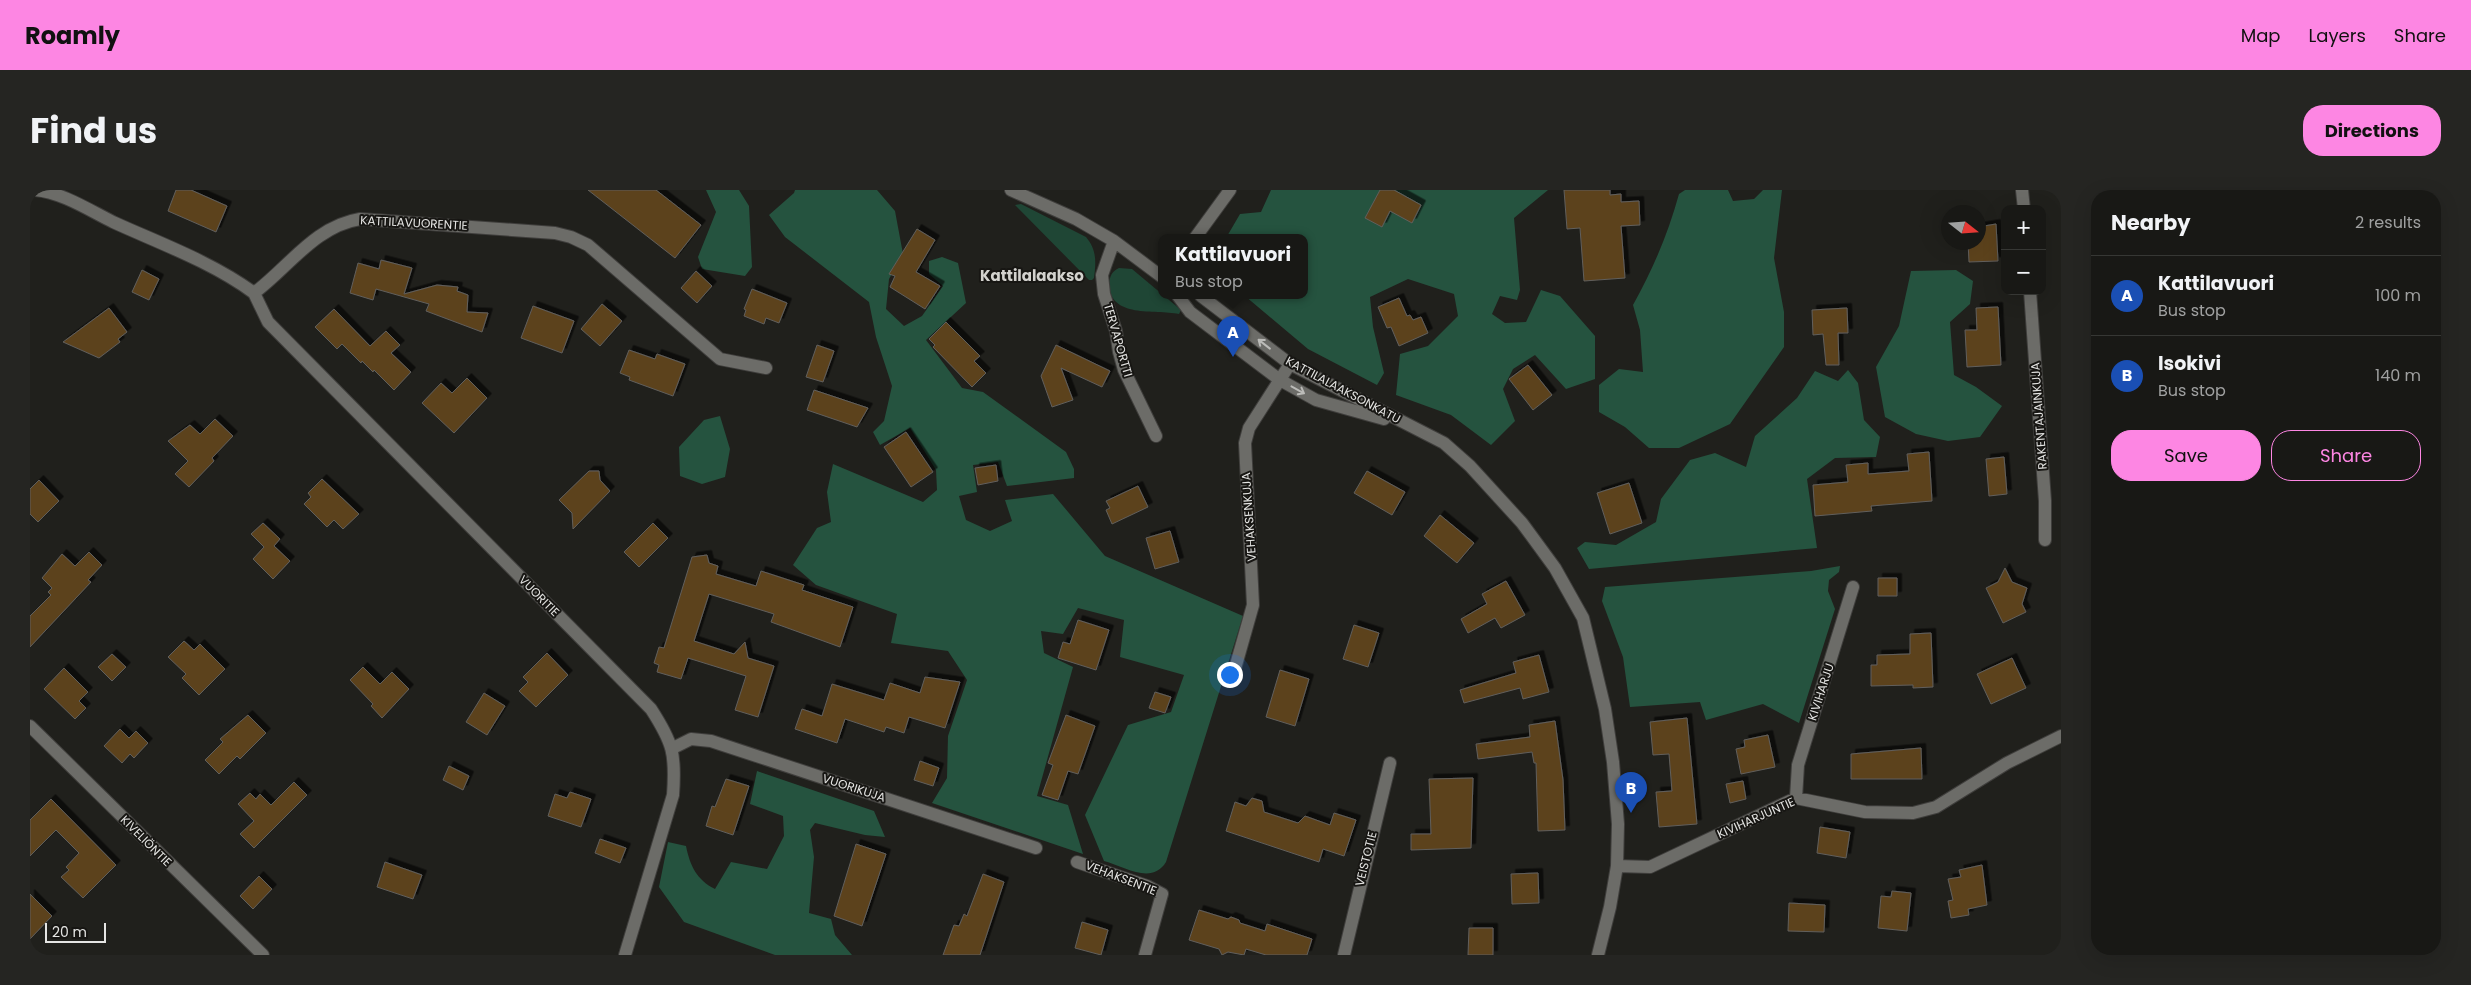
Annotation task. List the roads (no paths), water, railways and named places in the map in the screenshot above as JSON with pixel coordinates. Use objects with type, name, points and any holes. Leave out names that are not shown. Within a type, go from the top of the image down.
[{"type":"street","points":[[35,190],[51,193],[133,231],[218,271],[254,293]]},
{"type":"street","points":[[1011,190],[1076,219],[1114,241],[1158,274]]},
{"type":"street","points":[[1198,234],[1230,190]]},
{"type":"street","points":[[2022,190],[2024,205]]},
{"type":"street","name":"KATTILAVUORENTIE","points":[[254,293],[323,232],[344,221],[360,219],[555,233],[571,237],[588,245],[720,359],[766,368]]},
{"type":"street","name":"TERVAPORTTI","points":[[1114,241],[1102,275],[1104,294],[1116,332],[1124,370],[1156,436]]},
{"type":"street","name":"VUORITIE","points":[[254,293],[268,322],[651,709],[673,748],[675,772],[673,795],[625,955]]},
{"type":"street","name":"RAKENTAJAINKUJA","points":[[2030,295],[2045,501],[2045,540]]},
{"type":"street","name":"KATTILALAAKSONKATU","points":[[1180,299],[1190,312],[1280,380],[1316,400],[1414,427]]},
{"type":"street","name":"KATTILALAAKSONKATU","points":[[1205,299],[1290,364],[1444,444],[1470,466],[1522,523],[1555,568],[1583,618],[1605,709],[1612,762],[1618,824],[1617,866],[1610,907],[1598,955]]},
{"type":"street","name":"VEHAKSENKUJA","points":[[1232,679],[1252,605],[1245,442],[1249,428],[1290,364]]},
{"type":"street","name":"KIVIHARJU","points":[[1796,798],[1798,765],[1853,587]]},
{"type":"street","name":"KIVELIÖNTIE","points":[[30,726],[263,955]]},
{"type":"street","name":"KIVIHARJUNTIE","points":[[1617,866],[1650,867],[1796,798],[1865,812],[1913,813],[1936,807],[2007,762],[2061,736]]},
{"type":"street","name":"VUORIKUJA","points":[[673,748],[691,739],[711,741],[1036,848]]},
{"type":"street","name":"VEISTOTIE","points":[[1344,955],[1390,763]]},
{"type":"street","name":"VEHAKSENTIE","points":[[1077,862],[1147,886],[1162,894],[1145,955]]},
{"type":"place","name":"Kattilavuori","points":[[1233,357]]},
{"type":"place","name":"Isokivi","points":[[1631,813]]},
{"type":"district","name":"Kattilalaakso","points":[[1032,276]]}]
